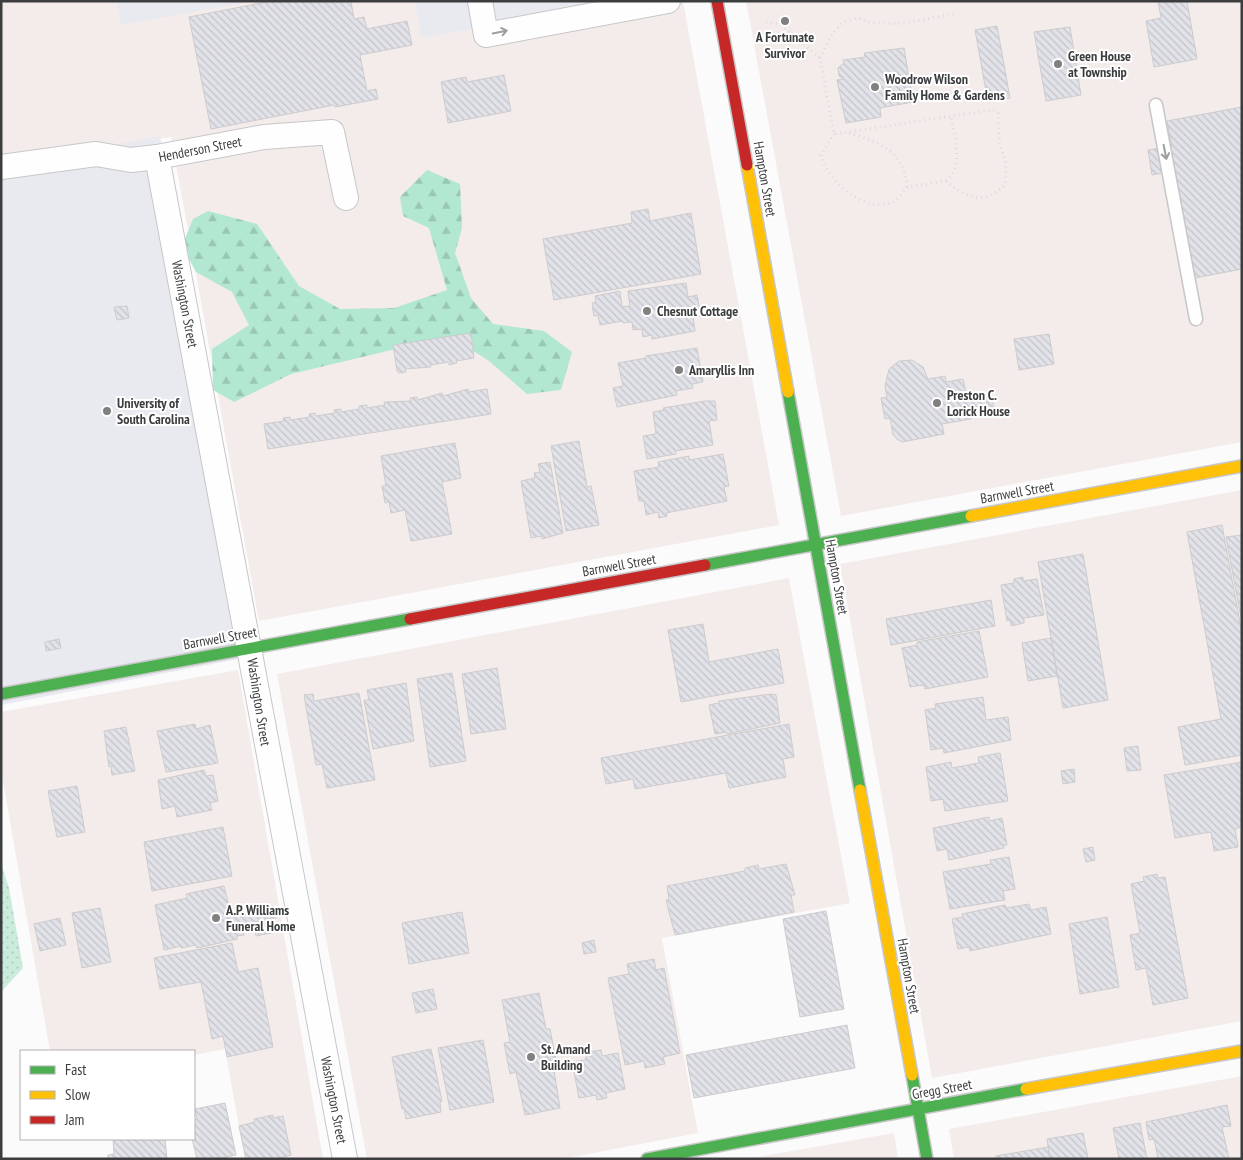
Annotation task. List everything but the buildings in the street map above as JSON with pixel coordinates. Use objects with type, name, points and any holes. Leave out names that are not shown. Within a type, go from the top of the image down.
[{"type":"street","points":[[480,1],[486,35],[668,1]]},
{"type":"street","name":"Hampton Street","points":[[717,1],[927,1159]]},
{"type":"street","name":"Henderson Street","points":[[1,167],[96,154],[131,160],[264,137],[332,132],[346,198]]},
{"type":"street","name":"Washington Street","points":[[157,157],[250,648],[277,810],[345,1159]]},
{"type":"street","name":"Barnwell Street","points":[[1,694],[1242,466]]},
{"type":"street","name":"Gregg Street","points":[[648,1159],[918,1108],[1242,1051]]},
{"type":"lane","points":[[1156,104],[1196,319]]},
{"type":"path","points":[[951,116],[958,162],[954,173],[946,181],[907,187],[898,199],[887,204],[874,204],[841,187],[824,166],[821,155],[834,134],[820,58],[831,36],[843,22],[858,18],[869,22],[898,24],[954,14]]},
{"type":"path","points":[[766,22],[781,25],[820,58]]},
{"type":"path","points":[[834,134],[993,110],[998,113],[999,142],[1007,172],[1005,185],[997,193],[982,199],[967,195],[946,181]]},
{"type":"path","points":[[847,132],[871,140],[893,152],[902,164],[907,187]]},
{"type":"shaded area","points":[[1,1],[683,1],[779,525],[259,621],[171,137],[1,168]]},
{"type":"shaded area","points":[[117,1],[254,1],[121,25]]},
{"type":"shaded area","points":[[415,1],[631,1],[421,38]]},
{"type":"shaded area","points":[[746,1],[1242,1],[1242,442],[841,516]]},
{"type":"shaded area","name":"University of South Carolina","points":[[160,136],[259,655],[1,705],[1,167]]},
{"type":"shaded area","points":[[1242,490],[1242,1021],[932,1078],[840,564]]},
{"type":"shaded area","points":[[789,578],[850,903],[662,938],[698,1133],[562,1159],[367,1159],[277,674]]},
{"type":"shaded area","points":[[238,670],[323,1159],[245,1159],[225,1049],[195,1055],[195,1050],[50,1050],[1,770],[1,712]]},
{"type":"shaded area","points":[[1242,1076],[1242,1159],[954,1159],[949,1129]]},
{"type":"shaded area","points":[[894,1133],[898,1159],[747,1159]]},
{"type":"green space","points":[[427,170],[460,184],[462,228],[455,253],[471,298],[493,324],[544,331],[572,352],[561,390],[527,394],[489,361],[450,336],[291,374],[234,402],[213,390],[212,349],[249,325],[232,292],[196,272],[182,246],[193,219],[208,211],[257,224],[299,286],[340,309],[394,308],[447,290],[429,228],[403,216],[400,197]]},
{"type":"green space","points":[[1,863],[9,888],[23,968],[1,992]]},
{"type":"traffic: fast","points":[[788,392],[860,790]]},
{"type":"traffic: fast","points":[[705,565],[971,516]]},
{"type":"traffic: fast","points":[[1,694],[410,619]]},
{"type":"traffic: fast","points":[[912,1075],[927,1159]]},
{"type":"traffic: fast","points":[[647,1159],[1026,1089]]},
{"type":"traffic: slow","points":[[747,165],[788,392]]},
{"type":"traffic: slow","points":[[971,516],[1242,466]]},
{"type":"traffic: slow","points":[[860,790],[912,1075]]},
{"type":"traffic: slow","points":[[1026,1089],[1242,1051]]},
{"type":"traffic: jam","points":[[717,1],[747,165]]},
{"type":"traffic: jam","points":[[410,619],[705,565]]},
{"type":"place","name":"A Fortunate Survivor","points":[[785,21]]},
{"type":"place","name":"Green House at Township","points":[[1058,64]]},
{"type":"place","name":"Woodrow Wilson Family Home & Gardens","points":[[875,87]]},
{"type":"place","name":"Chesnut Cottage","points":[[647,311]]},
{"type":"place","name":"Amaryllis Inn","points":[[679,370]]},
{"type":"place","name":"Preston C. Lorick House","points":[[937,403]]},
{"type":"place","name":"University of South Carolina","points":[[107,411]]},
{"type":"place","name":"A.P. Williams Funeral Home","points":[[216,918]]},
{"type":"place","name":"St. Amand Building","points":[[531,1057]]}]
